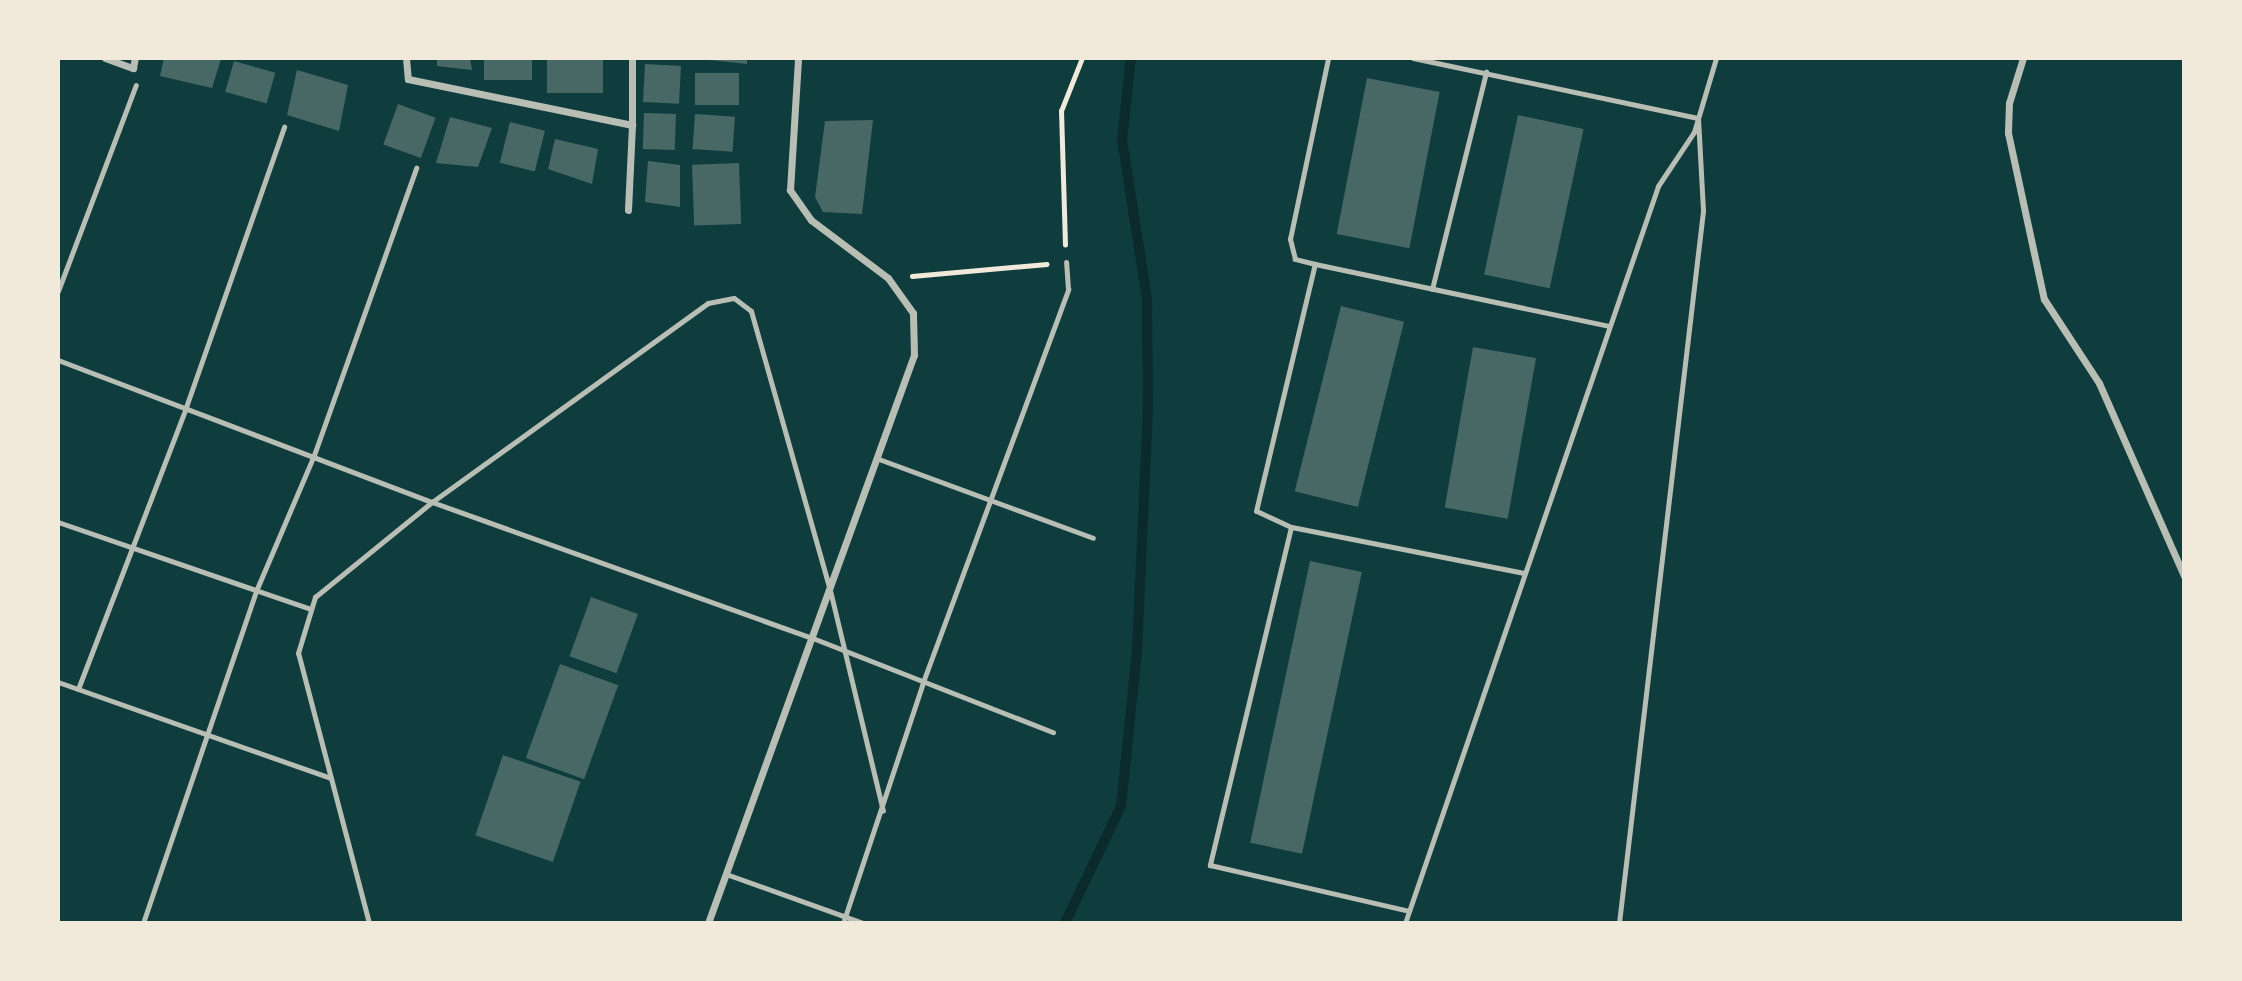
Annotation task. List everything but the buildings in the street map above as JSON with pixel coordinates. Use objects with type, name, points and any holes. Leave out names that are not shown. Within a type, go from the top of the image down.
[{"type":"street","points":[[105,58],[133,68],[135,58]]},
{"type":"street","points":[[405,58],[408,79],[632,125]]},
{"type":"street","points":[[628,210],[632,58]]},
{"type":"street","points":[[708,923],[914,355],[913,313],[888,278],[811,220],[790,190],[798,58]]},
{"type":"street","points":[[2023,58],[2009,103],[2008,133],[2044,299],[2099,383],[2184,576]]},
{"type":"lane","points":[[1328,58],[1290,239],[1295,259],[1609,326]]},
{"type":"lane","points":[[1413,58],[1698,118]]},
{"type":"lane","points":[[1405,923],[1658,186],[1698,118],[1716,58]]},
{"type":"lane","points":[[1432,289],[1486,72]]},
{"type":"lane","points":[[58,291],[136,85]]},
{"type":"lane","points":[[1619,923],[1703,211],[1698,118]]},
{"type":"lane","points":[[78,689],[186,407],[284,127]]},
{"type":"lane","points":[[143,923],[256,591],[314,454],[415,168]]},
{"type":"lane","points":[[844,920],[883,811],[923,682],[993,499],[1068,289],[1066,262]]},
{"type":"lane","points":[[1315,264],[1256,511],[1291,527],[1524,573]]},
{"type":"lane","points":[[369,923],[299,653],[315,597],[432,502],[708,303],[734,298],[751,311],[829,586],[883,811]]},
{"type":"lane","points":[[58,360],[314,454],[432,502],[810,637],[1053,732]]},
{"type":"lane","points":[[876,458],[1093,538]]},
{"type":"lane","points":[[58,522],[310,609]]},
{"type":"lane","points":[[1291,527],[1210,865],[1409,911]]},
{"type":"lane","points":[[58,682],[206,737],[330,778]]},
{"type":"lane","points":[[726,874],[844,920],[863,923]]},
{"type":"path","points":[[888,278],[1066,262],[1061,111],[1082,58]]},
{"type":"waterway","points":[[1065,923],[1121,806],[1137,651],[1148,407],[1147,299],[1122,139],[1131,58]]}]
